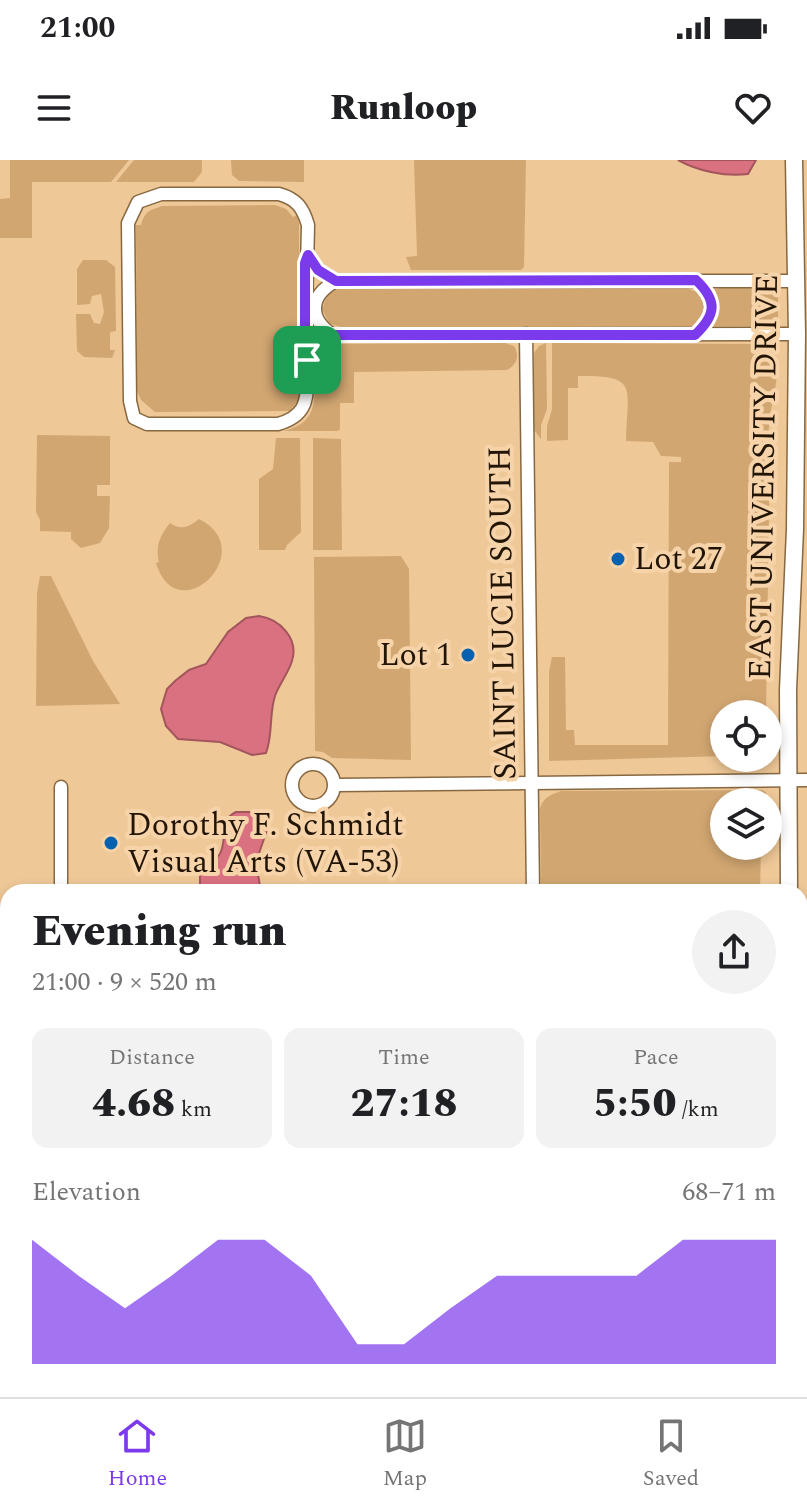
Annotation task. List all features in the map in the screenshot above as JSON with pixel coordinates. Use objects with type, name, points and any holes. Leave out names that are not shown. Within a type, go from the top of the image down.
[{"type":"street","name":"EAST UNIVERSITY DRIVE","points":[[789,884],[789,637],[802,334],[802,281],[794,160]]},
{"type":"street","points":[[161,194],[279,194],[289,197],[304,210],[308,225],[308,255],[305,263],[305,337],[308,397],[299,414],[278,424],[147,424],[134,418],[130,401],[128,223],[138,202],[161,194]]},
{"type":"street","points":[[308,255],[318,270],[336,281]]},
{"type":"street","points":[[695,335],[707,323],[712,304],[707,290],[696,280]]},
{"type":"street","points":[[333,335],[324,329],[315,307],[323,288],[336,281],[802,281]]},
{"type":"street","name":"SAINT LUCIE SOUTH","points":[[526,334],[533,884]]},
{"type":"street","points":[[307,360],[315,346],[333,335],[802,334]]},
{"type":"street","points":[[335,785],[807,780]]},
{"type":"street","points":[[61,787],[61,884]]},
{"type":"shaded area","points":[[0,160],[807,160],[807,884],[0,884]]},
{"type":"shaded area","points":[[10,160],[129,160],[111,182],[32,182],[32,238],[0,238],[0,199],[10,198]]},
{"type":"shaded area","points":[[134,160],[202,160],[202,172],[194,182],[116,182]]},
{"type":"shaded area","points":[[231,160],[304,160],[304,182],[239,181],[232,175]]},
{"type":"shaded area","points":[[414,160],[526,160],[524,267],[521,270],[411,270],[406,257],[417,256]]},
{"type":"shaded area","points":[[678,160],[756,160],[748,174],[730,175]]},
{"type":"shaded area","points":[[275,205],[286,209],[293,217],[297,215],[299,223],[299,399],[290,411],[155,412],[141,400],[137,391],[136,225],[141,225],[148,212],[162,206]]},
{"type":"shaded area","points":[[83,260],[106,260],[115,267],[116,331],[110,332],[110,350],[115,350],[112,358],[84,357],[77,351],[76,314],[90,314],[94,323],[100,324],[104,312],[101,294],[92,296],[90,304],[77,305],[77,269]]},
{"type":"shaded area","points":[[687,288],[703,295],[708,308],[698,325],[691,327],[341,327],[329,323],[322,309],[328,293],[337,289]]},
{"type":"shaded area","points":[[756,288],[778,294],[778,323],[767,326],[713,326],[719,307],[715,289]]},
{"type":"shaded area","points":[[505,343],[514,346],[517,353],[515,362],[507,370],[354,372],[354,403],[340,403],[338,431],[283,431],[300,425],[309,415],[314,404],[317,365],[321,354],[331,344]]},
{"type":"shaded area","points":[[546,343],[547,409],[541,425],[541,439],[534,430],[534,353]]},
{"type":"shaded area","points":[[552,343],[771,344],[777,368],[769,432],[766,700],[710,700],[710,756],[549,761],[549,672],[552,657],[565,657],[566,730],[574,730],[575,745],[668,745],[669,462],[681,462],[681,457],[661,456],[653,442],[626,441],[628,396],[621,382],[612,378],[578,376],[578,388],[568,388],[568,440],[547,441],[552,409]]},
{"type":"shaded area","points":[[37,435],[110,436],[110,485],[97,485],[97,496],[110,496],[109,528],[100,543],[81,548],[71,539],[71,532],[40,531],[36,512]]},
{"type":"shaded area","points":[[276,438],[300,438],[301,532],[285,550],[259,550],[259,479],[273,469]]},
{"type":"shaded area","points":[[313,438],[341,439],[342,550],[313,550]]},
{"type":"shaded area","points":[[199,519],[216,533],[222,549],[219,565],[209,579],[195,588],[180,590],[166,582],[156,563],[159,562],[159,541],[170,523],[185,527]]},
{"type":"shaded area","points":[[401,556],[409,569],[411,760],[332,758],[315,751],[314,557]]},
{"type":"shaded area","points":[[40,576],[51,576],[93,661],[120,704],[36,706],[37,593]]},
{"type":"shaded area","points":[[259,616],[281,626],[293,645],[290,666],[275,696],[266,753],[252,755],[220,742],[178,739],[166,726],[161,709],[167,689],[189,670],[206,664],[228,632],[246,618]]},
{"type":"shaded area","points":[[710,790],[710,860],[761,860],[760,884],[541,884],[540,808],[561,791]]},
{"type":"shaded area","points":[[236,812],[258,812],[267,822],[256,862],[260,884],[200,884],[200,869],[219,855],[229,817]]},
{"type":"place","name":"Lot 27","points":[[618,559]]},
{"type":"place","name":"Lot 1","points":[[468,655]]},
{"type":"place","name":"Dorothy F. Schmidt Visual Arts (VA-53)","points":[[111,843]]},
{"type":"route","points":[[308,255],[318,270],[336,281],[696,280],[707,290],[712,304],[707,323],[695,335],[333,335],[315,346],[307,360],[305,263],[308,255]]}]
